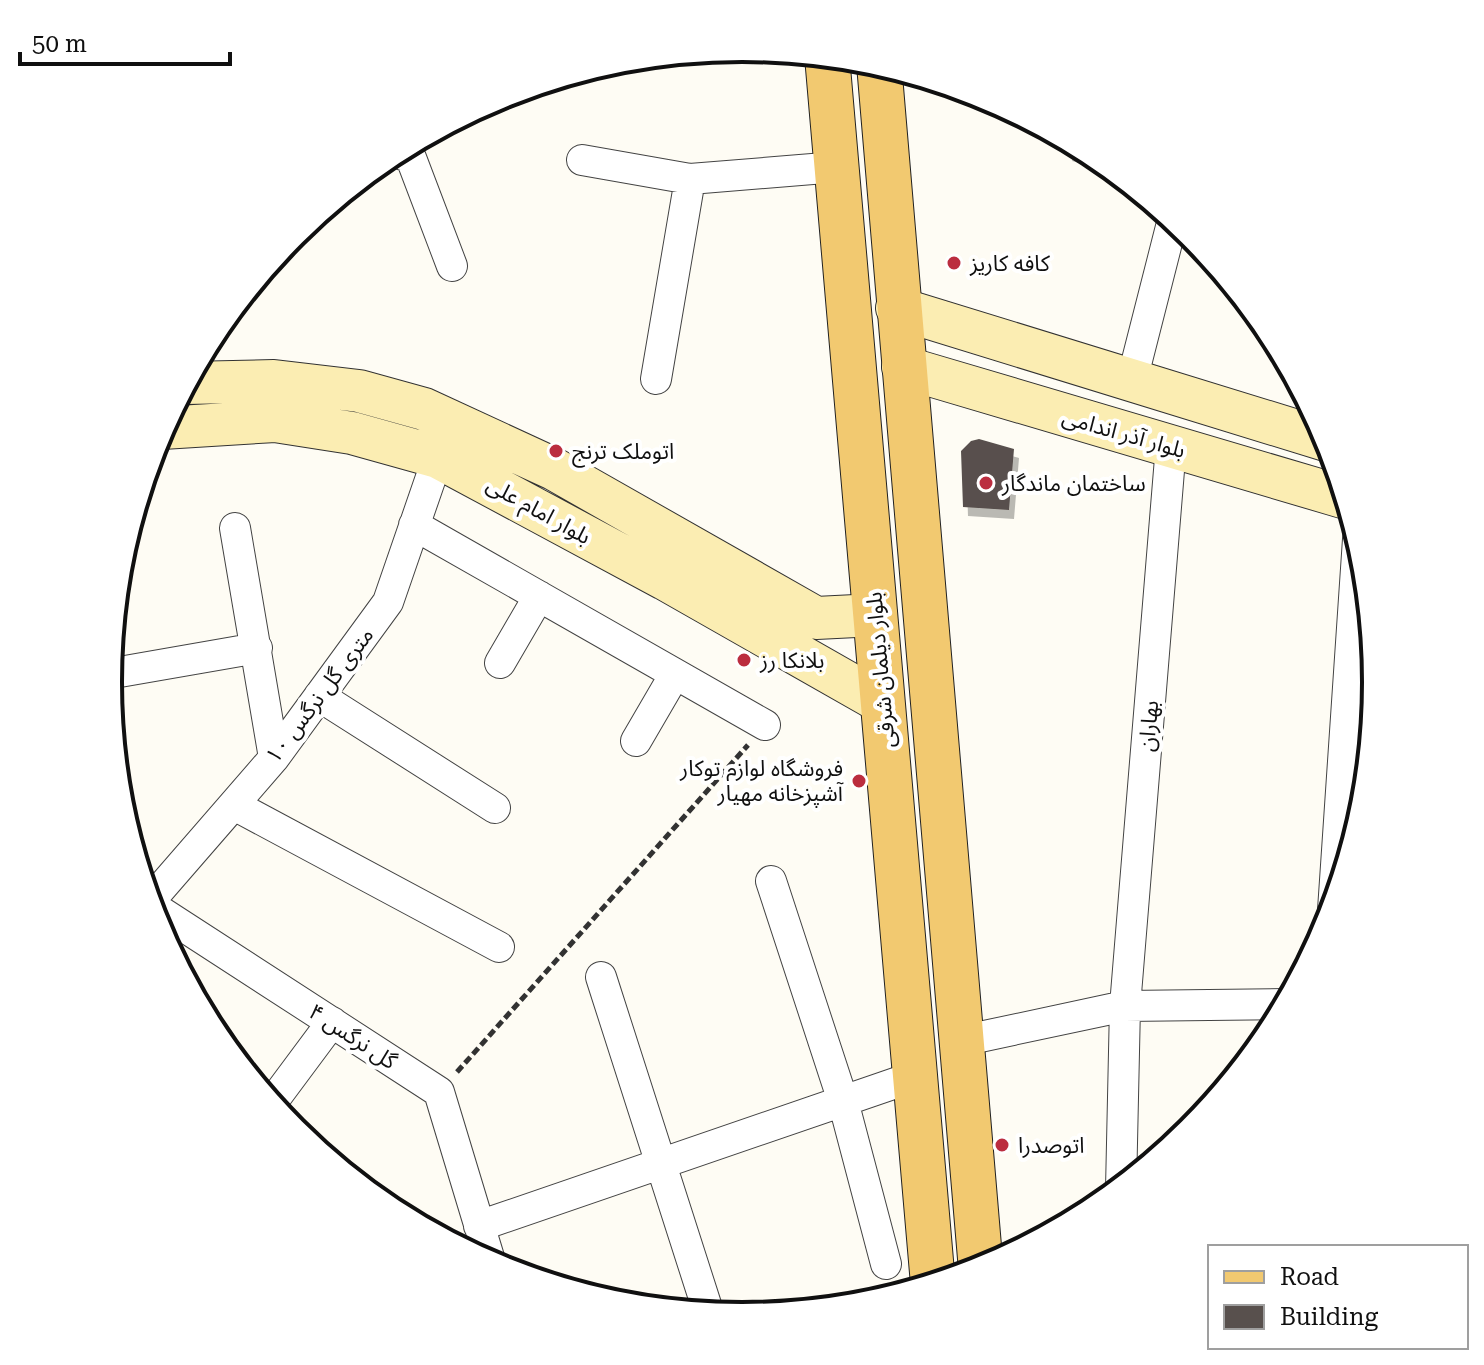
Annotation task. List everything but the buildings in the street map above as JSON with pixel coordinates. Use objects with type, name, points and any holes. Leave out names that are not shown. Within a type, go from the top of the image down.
[{"type":"main road","name":"بلوار دیلمان شرقی","points":[[828,68],[932,1273]]},
{"type":"main road","points":[[880,78],[897,308],[980,1256]]},
{"type":"main road","points":[[849,303],[874,355],[889,365],[903,367]]},
{"type":"main road","points":[[897,308],[1311,435]]},
{"type":"main road","points":[[1003,398],[995,377],[999,359],[1015,346]]},
{"type":"main road","name":"بلوار آذر اندامی","points":[[903,367],[1333,494]]},
{"type":"main road","name":"بلوار امام علی","points":[[199,383],[274,381],[359,391],[424,409],[554,469],[816,618]]},
{"type":"main road","name":"بلوار امام علی","points":[[177,427],[275,421],[352,433],[438,457],[883,703]]},
{"type":"main road","points":[[803,657],[813,654],[823,641],[816,618],[876,615]]},
{"type":"street","points":[[411,158],[452,266]]},
{"type":"street","points":[[582,160],[690,179],[837,167]]},
{"type":"street","points":[[656,379],[690,179]]},
{"type":"street","points":[[1132,380],[1169,233]]},
{"type":"street","name":"بهاران","points":[[1121,1174],[1125,1006],[1171,446]]},
{"type":"street","name":"۱۰ متری گل نرگس","points":[[158,892],[274,758],[388,602],[438,457]]},
{"type":"street","points":[[414,525],[765,725]]},
{"type":"street","points":[[235,528],[274,758]]},
{"type":"street","points":[[1336,859],[1355,587]]},
{"type":"street","points":[[500,663],[539,596]]},
{"type":"street","points":[[122,672],[257,648]]},
{"type":"street","points":[[636,741],[675,674]]},
{"type":"street","points":[[319,696],[495,808]]},
{"type":"street","points":[[234,805],[499,947]]},
{"type":"street","points":[[771,881],[843,1101],[886,1264]]},
{"type":"street","name":"گل نرگس ۴","points":[[167,915],[439,1092]]},
{"type":"street","points":[[601,977],[705,1302]]},
{"type":"street","points":[[961,1041],[1125,1006],[1272,1004]]},
{"type":"street","points":[[278,1095],[332,1022]]},
{"type":"street","points":[[479,1226],[916,1076]]},
{"type":"street","points":[[439,1092],[486,1247]]},
{"type":"path","points":[[439,1092],[765,725]]},
{"type":"place","name":"کافه کاریز","points":[[954,263]]},
{"type":"place","name":"اتوملک ترنج","points":[[556,451]]},
{"type":"place","name":"ساختمان ماندگار","points":[[986,483]]},
{"type":"place","name":"بلانکا رز","points":[[744,660]]},
{"type":"place","name":"فروشگاه لوازم توکار آشپزخانه مهیار","points":[[859,781]]},
{"type":"place","name":"اتوصدرا","points":[[1002,1145]]}]
